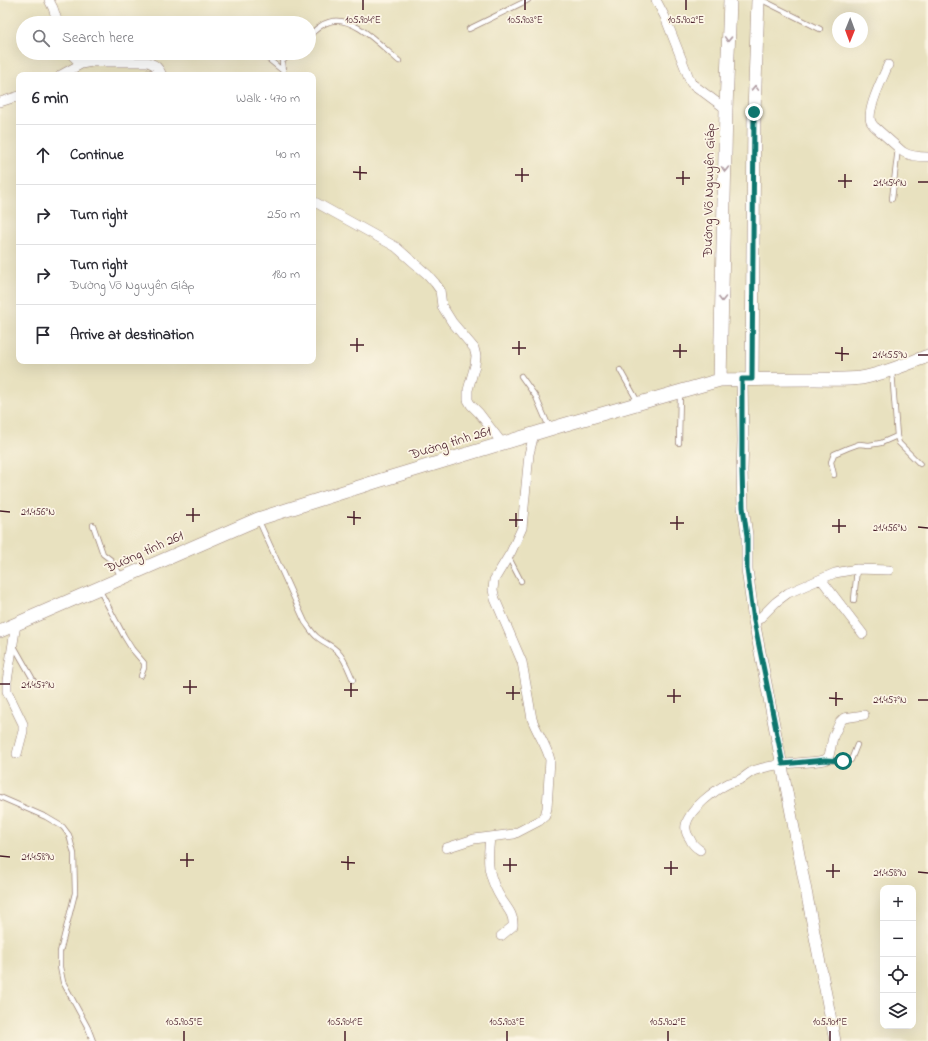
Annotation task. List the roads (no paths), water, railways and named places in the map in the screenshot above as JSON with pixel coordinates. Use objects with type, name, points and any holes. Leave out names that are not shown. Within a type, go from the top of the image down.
[{"type":"main road","name":"Đường Võ Nguyên Giáp","points":[[720,380],[730,0]]},
{"type":"main road","points":[[747,379],[758,0]]},
{"type":"main road","name":"Đường tỉnh 261","points":[[0,631],[258,519],[550,428],[720,380],[845,380],[862,378],[928,356]]},
{"type":"street","points":[[48,0],[56,16]]},
{"type":"street","points":[[656,0],[665,17],[691,83],[726,109]]},
{"type":"street","points":[[77,60],[81,64]]},
{"type":"street","points":[[66,72],[81,64],[92,62],[148,62],[155,64],[161,72]]},
{"type":"street","points":[[888,66],[870,108],[871,122],[874,127],[907,154],[928,157]]},
{"type":"street","points":[[0,102],[16,97]]},
{"type":"street","points":[[316,203],[396,247],[436,283],[440,290],[442,306],[452,322],[474,348],[476,356],[475,365],[468,390],[468,400],[502,443]]},
{"type":"street","points":[[747,379],[742,441],[743,507],[747,536],[747,569],[754,621],[783,764],[835,1041]]},
{"type":"street","points":[[446,848],[470,840],[514,834],[539,821],[545,816],[547,808],[550,760],[532,719],[522,662],[495,599],[493,590],[494,580],[522,528],[529,454],[534,434]]},
{"type":"street","points":[[754,621],[759,619],[776,602],[788,593],[835,573],[857,569],[889,570]]},
{"type":"street","points":[[821,579],[863,634]]},
{"type":"street","points":[[16,624],[12,643],[7,691],[23,724],[23,731],[17,754]]},
{"type":"street","points":[[700,850],[692,844],[686,829],[688,820],[696,807],[718,790],[730,783],[742,779],[754,770],[783,764],[825,760],[829,756],[832,737],[840,722],[844,718],[864,714]]},
{"type":"street","points":[[490,837],[488,864],[490,873],[500,895],[508,907],[513,922],[513,926],[502,936]]},
{"type":"lane","points":[[470,29],[528,0]]},
{"type":"lane","points":[[762,0],[820,29]]},
{"type":"lane","points":[[316,29],[320,25],[329,21],[345,21],[358,28],[399,61]]},
{"type":"lane","points":[[269,60],[283,72]]},
{"type":"lane","points":[[284,60],[282,62],[284,72]]},
{"type":"lane","points":[[892,199],[898,148]]},
{"type":"lane","points":[[892,369],[898,443],[920,464]]},
{"type":"lane","points":[[620,370],[639,403]]},
{"type":"lane","points":[[521,376],[536,397],[550,428]]},
{"type":"lane","points":[[679,443],[680,392]]},
{"type":"lane","points":[[834,475],[831,462],[834,454],[859,444],[869,445],[881,443],[897,436]]},
{"type":"lane","points":[[258,519],[305,622],[317,638],[331,645],[339,652],[353,680]]},
{"type":"lane","points":[[93,525],[103,554],[111,560],[122,578]]},
{"type":"lane","points":[[508,556],[521,581]]},
{"type":"lane","points":[[854,600],[857,569]]},
{"type":"lane","points":[[98,588],[124,636],[144,664],[141,676]]},
{"type":"lane","points":[[12,643],[35,683]]},
{"type":"lane","points":[[825,760],[851,760],[857,745]]},
{"type":"lane","points":[[0,797],[46,817],[62,827],[69,835],[74,854],[75,893],[60,952],[60,967],[63,982],[88,1028],[93,1041]]}]
